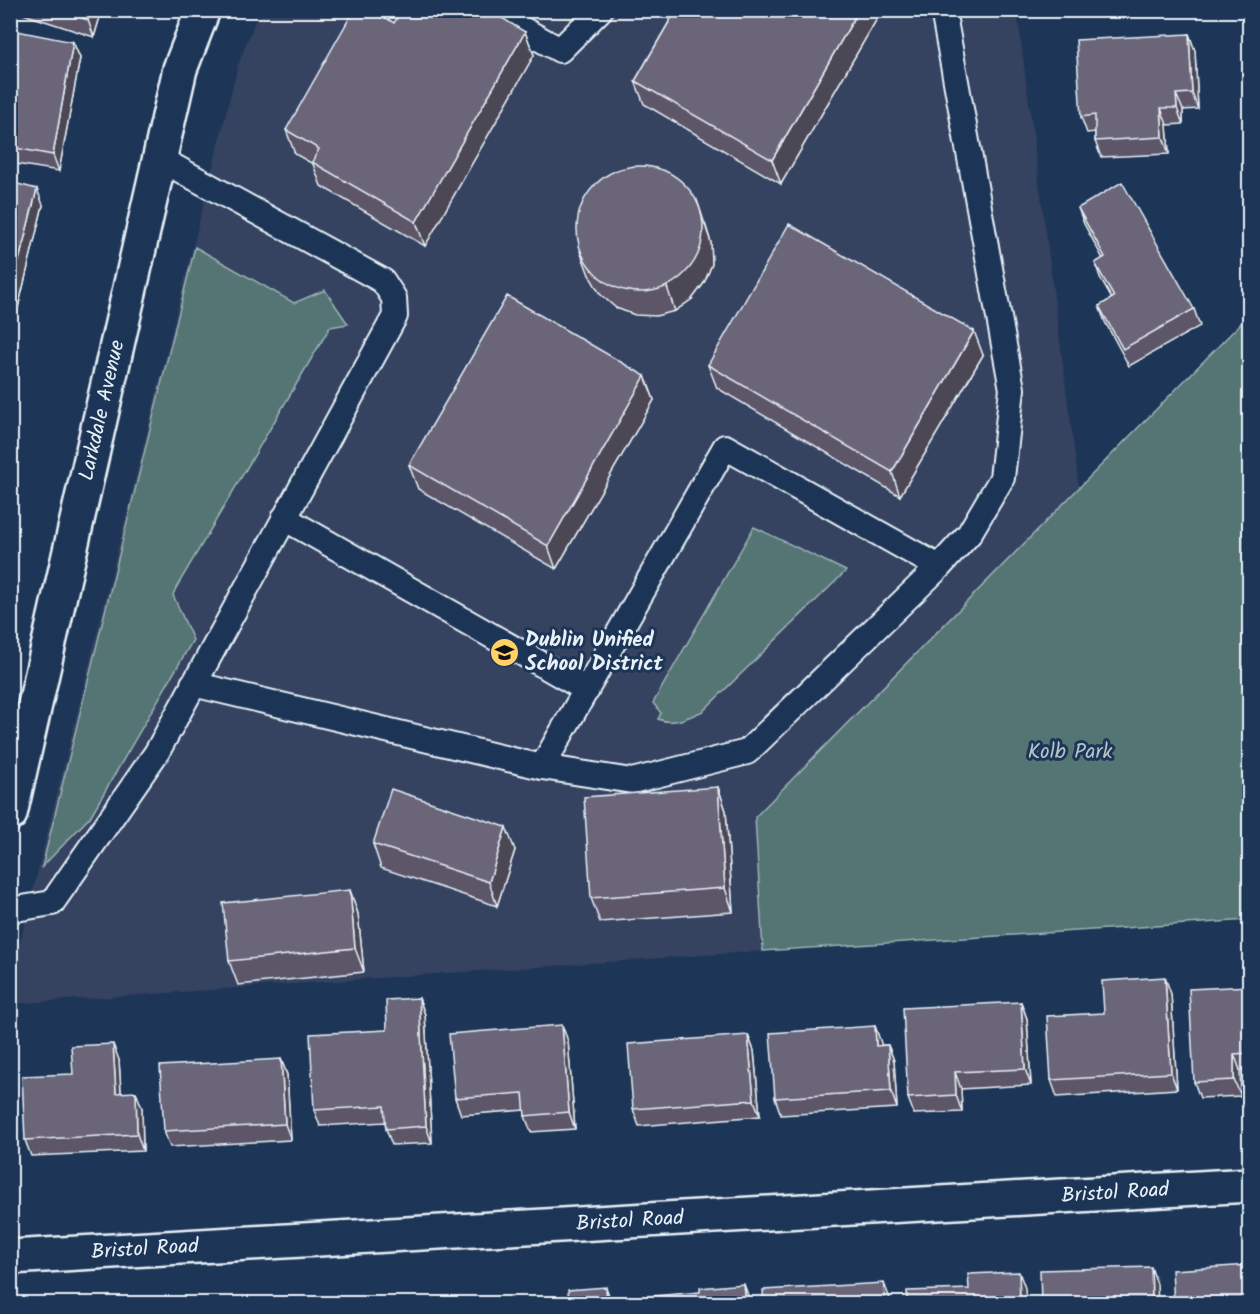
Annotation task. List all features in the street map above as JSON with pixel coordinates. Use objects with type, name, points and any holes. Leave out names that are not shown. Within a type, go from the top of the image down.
[{"type":"street","name":"Larkdale Avenue","points":[[10,814],[180,69],[203,10]]},
{"type":"street","name":"Bristol Road","points":[[10,1257],[1250,1185]]},
{"type":"lane","points":[[488,10],[560,50],[600,10]]},
{"type":"lane","points":[[194,684],[542,768],[632,781],[747,752],[939,567],[969,534],[1002,478],[1012,389],[942,10]]},
{"type":"lane","points":[[10,910],[52,903],[156,752],[395,316],[394,298],[383,281],[160,159]]},
{"type":"lane","points":[[542,768],[724,447],[939,567]]},
{"type":"lane","points":[[284,518],[587,690]]},
{"type":"shaded area","name":"Dublin Unified School District","points":[[533,10],[536,13],[539,10],[1017,11],[1079,487],[755,817],[763,951],[11,1004],[11,979],[238,65],[255,21],[263,11]]},
{"type":"green space","points":[[195,247],[294,303],[325,290],[348,324],[330,327],[176,588],[173,595],[193,640],[90,817],[42,867]]},
{"type":"green space","name":"Kolb Park","points":[[1249,315],[1249,920],[763,951],[755,817]]},
{"type":"green space","points":[[754,527],[846,571],[703,711],[670,722],[658,719],[661,713],[653,703]]},
{"type":"building","points":[[57,10],[91,10],[88,20]]},
{"type":"building","points":[[354,10],[374,10],[394,23],[402,10],[489,10],[525,32],[416,222],[312,162],[319,149],[286,130]]},
{"type":"building","points":[[676,10],[859,10],[772,160],[635,81]]},
{"type":"building","points":[[12,30],[73,42],[53,155],[10,147],[10,37]]},
{"type":"building","points":[[1189,34],[1192,93],[1176,94],[1177,108],[1161,108],[1163,137],[1095,141],[1095,115],[1081,117],[1076,40]]},
{"type":"building","points":[[640,166],[664,171],[685,184],[698,205],[703,229],[698,253],[685,274],[664,287],[640,292],[616,287],[595,274],[582,253],[577,229],[582,205],[595,184],[616,171]]},
{"type":"building","points":[[10,182],[37,189],[10,296]]},
{"type":"building","points":[[1122,182],[1194,309],[1123,349],[1099,306],[1114,297],[1095,263],[1105,257],[1078,208]]},
{"type":"building","points":[[789,224],[974,331],[892,472],[708,365]]},
{"type":"building","points":[[507,296],[645,376],[548,546],[409,465]]},
{"type":"building","points":[[718,787],[725,888],[591,898],[584,797]]},
{"type":"building","points":[[391,789],[506,827],[489,882],[373,844]]},
{"type":"building","points":[[350,890],[355,948],[229,961],[223,903]]},
{"type":"building","points":[[1165,977],[1171,1073],[1051,1080],[1047,1016],[1104,1013],[1102,981]]},
{"type":"building","points":[[1250,986],[1250,1053],[1234,1054],[1234,1080],[1194,1082],[1189,989]]},
{"type":"building","points":[[419,998],[426,1126],[386,1129],[384,1106],[314,1110],[310,1034],[387,1030],[386,1000]]},
{"type":"building","points":[[1021,1002],[1025,1069],[955,1072],[956,1095],[908,1098],[903,1008]]},
{"type":"building","points":[[562,1025],[569,1112],[525,1116],[523,1093],[455,1098],[449,1034]]},
{"type":"building","points":[[875,1026],[876,1046],[888,1045],[891,1091],[775,1098],[770,1033]]},
{"type":"building","points":[[748,1035],[754,1100],[633,1109],[628,1044]]},
{"type":"building","points":[[113,1044],[116,1093],[136,1092],[137,1134],[25,1140],[22,1076],[73,1074],[71,1046]]},
{"type":"building","points":[[281,1059],[285,1124],[164,1131],[160,1066]]},
{"type":"building","points":[[1250,1265],[1250,1304],[1174,1304],[1172,1270]]},
{"type":"building","points":[[1151,1267],[1152,1304],[1041,1304],[1040,1270]]},
{"type":"building","points":[[1019,1272],[1020,1304],[907,1304],[907,1291],[969,1289],[968,1274]]},
{"type":"building","points":[[884,1283],[885,1304],[764,1304],[763,1290]]},
{"type":"building","points":[[744,1284],[746,1304],[630,1304],[630,1298],[700,1292],[700,1288]]},
{"type":"building","points":[[606,1287],[607,1304],[569,1304],[568,1290]]},
{"type":"place","name":"Dublin Unified School District","points":[[504,652]]}]
